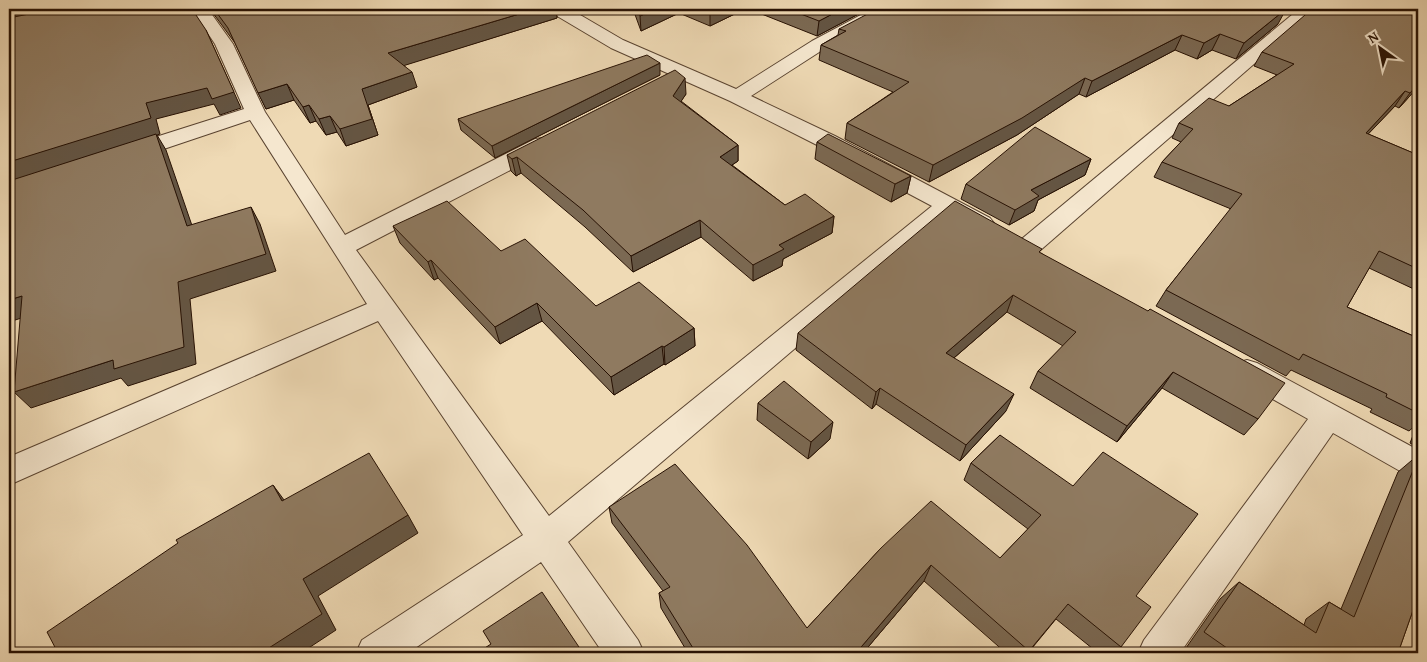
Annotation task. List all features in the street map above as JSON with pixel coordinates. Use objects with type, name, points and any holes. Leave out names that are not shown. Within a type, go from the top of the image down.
[{"type":"street","points":[[200,9],[224,44],[255,112],[341,246],[624,653]]},
{"type":"street","points":[[737,97],[818,45],[884,9]]},
{"type":"street","points":[[575,12],[617,44],[681,74],[737,97],[884,169],[1020,244],[1308,9]]},
{"type":"street","points":[[655,87],[681,74]]},
{"type":"street","points":[[104,161],[255,112]]},
{"type":"street","points":[[341,246],[559,136]]},
{"type":"street","points":[[375,653],[546,539],[948,205]]},
{"type":"street","points":[[9,471],[383,308]]},
{"type":"street","points":[[1224,358],[1418,465]]},
{"type":"street","points":[[1157,653],[1328,416]]},
{"type":"building","points":[[54,9],[192,9],[206,30],[234,92],[212,99],[207,88],[146,103],[151,118],[9,162],[9,18]]},
{"type":"building","points":[[214,9],[536,9],[388,53],[412,72],[362,89],[372,119],[340,129],[330,116],[319,119],[309,105],[303,107],[287,84],[258,93],[228,28]]},
{"type":"building","points":[[637,9],[655,9],[640,16]]},
{"type":"building","points":[[788,9],[842,9],[819,21]]},
{"type":"building","points":[[877,9],[1286,9],[1244,43],[1220,34],[1204,43],[1182,35],[1092,81],[1085,78],[1022,118],[933,165],[847,123],[909,82],[821,45],[846,31],[839,29]]},
{"type":"building","points":[[1312,9],[1418,9],[1418,84],[1410,93],[1405,91],[1366,133],[1418,155],[1418,269],[1379,251],[1347,307],[1418,338],[1418,413],[1386,397],[1387,394],[1303,354],[1299,360],[1166,290],[1242,194],[1162,162],[1193,129],[1179,123],[1209,98],[1229,106],[1294,64],[1262,52]]},
{"type":"building","points":[[647,55],[660,63],[492,146],[458,119]]},
{"type":"building","points":[[675,70],[685,78],[673,96],[738,145],[720,157],[785,205],[805,194],[834,216],[779,245],[784,249],[753,265],[700,220],[631,256],[583,210],[517,157],[512,159],[507,155]]},
{"type":"building","points":[[1035,127],[1091,159],[1031,190],[1039,196],[1015,210],[966,184]]},
{"type":"building","points":[[156,134],[187,226],[251,207],[266,254],[178,282],[184,347],[114,369],[113,360],[14,392],[22,296],[9,300],[9,181]]},
{"type":"building","points":[[828,134],[911,176],[895,184],[817,142]]},
{"type":"building","points":[[447,201],[501,251],[525,239],[596,306],[639,282],[694,328],[611,377],[537,303],[495,327],[431,260],[428,262],[393,226]]},
{"type":"building","points":[[955,201],[1042,249],[1039,252],[1148,311],[1150,309],[1285,383],[1258,419],[1173,372],[1127,426],[1038,371],[1076,332],[1013,295],[946,353],[1014,394],[966,445],[880,388],[876,392],[798,333]]},
{"type":"building","points":[[784,381],[833,422],[811,442],[758,403]]},
{"type":"building","points":[[1000,435],[1073,486],[1103,452],[1198,514],[1136,596],[1151,607],[1121,647],[1068,604],[1029,651],[931,565],[856,653],[696,653],[659,593],[670,587],[609,507],[675,464],[747,545],[807,628],[881,548],[931,501],[1000,558],[1041,515],[971,463]]},
{"type":"building","points":[[369,453],[408,515],[303,579],[322,614],[261,653],[58,653],[47,632],[178,543],[176,540],[273,485],[282,501]]},
{"type":"building","points":[[1418,458],[1418,596],[1398,653],[1234,653],[1204,632],[1239,582],[1316,633],[1329,602],[1354,617]]},
{"type":"building","points":[[542,592],[583,653],[477,653],[491,644],[483,631]]}]
